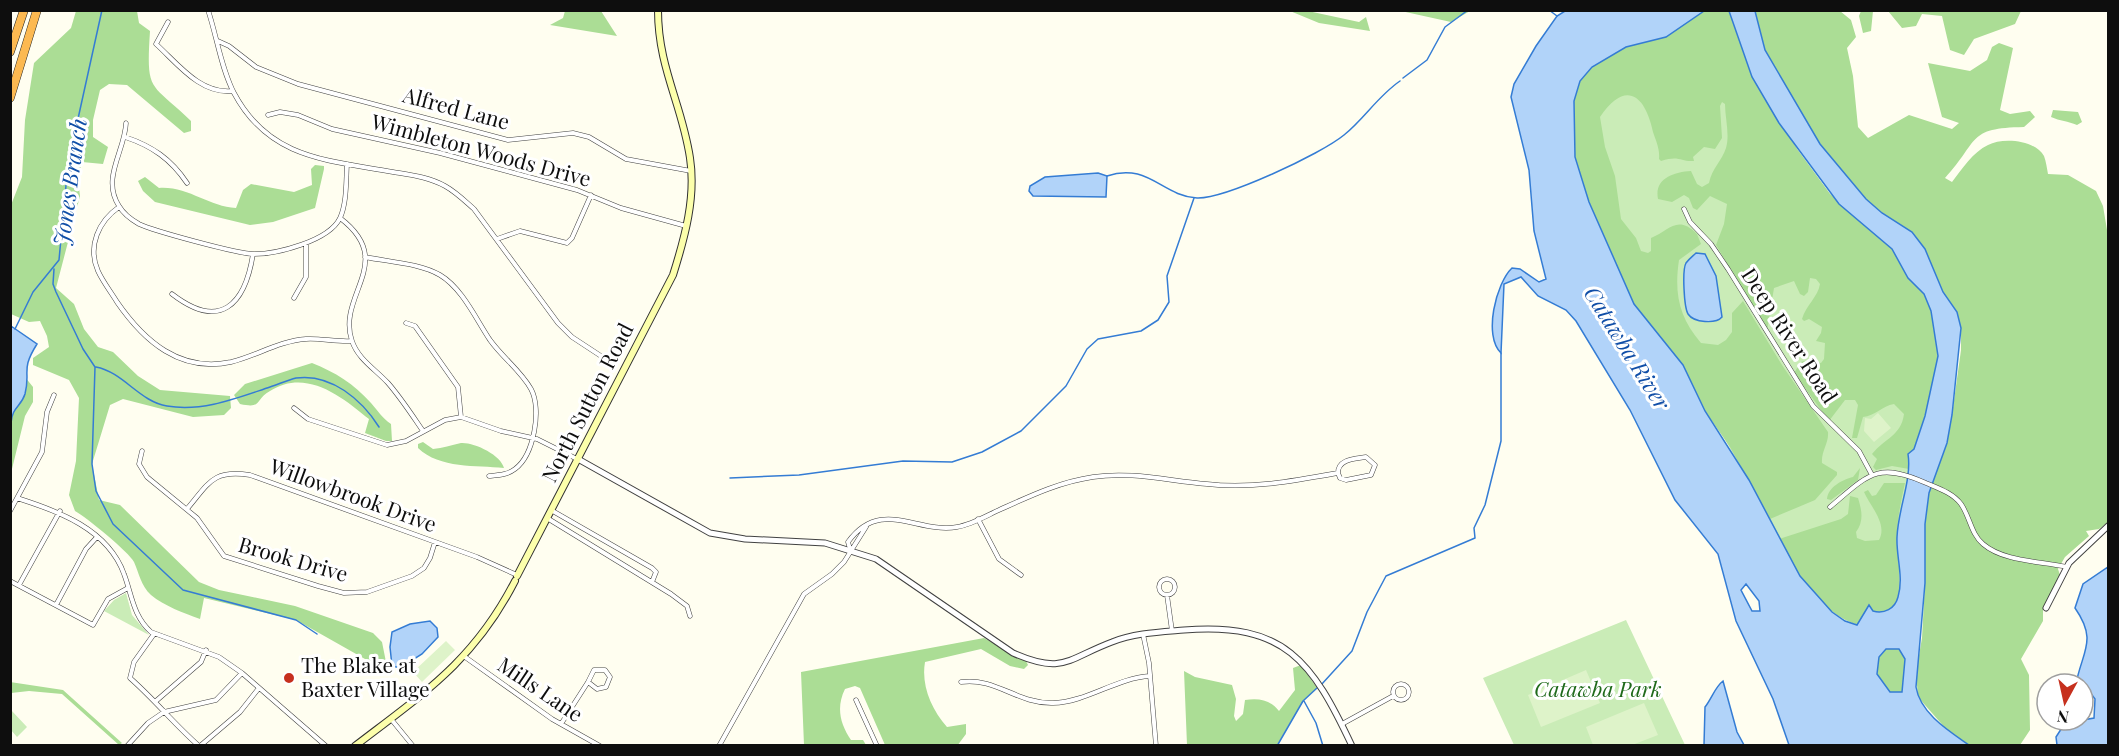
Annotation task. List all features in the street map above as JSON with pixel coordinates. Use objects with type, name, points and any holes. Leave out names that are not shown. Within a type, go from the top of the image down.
[{"type":"highway","points":[[10,52],[24,10]]},
{"type":"highway","points":[[10,98],[37,10]]},
{"type":"main road","name":"North Sutton Road","points":[[355,746],[465,657],[492,622],[673,275],[686,226],[692,171],[683,125],[661,57],[658,10]]},
{"type":"street","points":[[208,10],[232,91],[256,125],[274,141],[296,152],[347,164],[417,176],[445,186],[474,208],[538,300],[558,323],[572,337],[604,358]]},
{"type":"street","points":[[168,22],[156,45],[196,80],[213,90],[232,91]]},
{"type":"street","name":"Alfred Lane","points":[[218,41],[230,46],[256,67],[298,84],[508,140],[573,133],[589,137],[626,159],[648,165],[692,171]]},
{"type":"street","name":"Wimbleton Woods Drive","points":[[268,114],[280,112],[298,115],[332,129],[440,153],[591,195],[621,208],[686,226]]},
{"type":"street","points":[[126,123],[125,137],[112,181],[119,207],[140,225],[253,254],[306,243],[322,236],[339,218],[347,164]]},
{"type":"street","points":[[125,137],[143,143],[164,155],[187,183]]},
{"type":"street","points":[[497,239],[520,231],[567,243],[572,238],[591,195]]},
{"type":"street","points":[[119,207],[108,214],[95,240],[96,266],[126,315],[144,338],[161,350],[178,358],[216,364],[306,339],[351,341]]},
{"type":"street","name":"Deep River Road","points":[[1684,209],[1690,222],[1706,237],[1723,261],[1813,406],[1859,451],[1872,475]]},
{"type":"street","points":[[339,218],[357,236],[365,257],[364,274],[350,318],[351,341],[365,362],[387,381],[423,431]]},
{"type":"street","points":[[294,298],[306,277],[306,243]]},
{"type":"street","points":[[172,294],[192,307],[204,311],[215,311],[233,304],[245,287],[253,254]]},
{"type":"street","points":[[365,257],[421,268],[449,282],[497,349],[531,388],[537,412],[524,462],[506,474],[489,476]]},
{"type":"street","points":[[406,323],[415,326],[458,387],[461,417]]},
{"type":"street","points":[[10,511],[42,452],[47,412],[54,394]]},
{"type":"street","points":[[294,408],[308,419],[378,444],[406,441],[445,420],[461,417],[501,431],[532,437],[578,459],[710,532],[745,539],[825,543],[850,549],[889,567],[1013,653],[1036,663],[1052,665],[1067,663],[1111,642],[1143,634],[1219,628],[1255,634],[1294,655],[1318,681],[1352,746]]},
{"type":"street","name":"Brook Drive","points":[[142,451],[139,464],[147,477],[188,509],[208,531],[224,556],[344,593],[367,592],[412,576],[424,568],[435,542]]},
{"type":"street","points":[[1366,458],[1375,465],[1374,472],[1368,476],[1346,480],[1338,473],[1338,466],[1342,462],[1366,458]]},
{"type":"street","points":[[1830,507],[1872,475],[1892,471],[1905,474],[1939,489],[1961,504],[1975,534],[1983,545],[2009,557],[2067,567]]},
{"type":"street","name":"Willowbrook Drive","points":[[188,509],[212,480],[231,472],[267,480],[477,556],[516,578]]},
{"type":"street","points":[[719,746],[804,594],[832,574],[844,562],[866,526],[892,518],[939,528],[953,528],[1051,486],[1095,476],[1121,475],[1208,485],[1245,485],[1281,483],[1338,473]]},
{"type":"street","points":[[17,498],[60,512],[79,522],[97,537],[119,563],[138,618],[154,634],[206,650],[242,673],[326,746]]},
{"type":"street","points":[[551,510],[652,568],[656,572],[652,582]]},
{"type":"street","points":[[19,585],[60,512]]},
{"type":"street","points":[[547,518],[652,582],[687,606],[690,616]]},
{"type":"street","points":[[978,519],[999,559],[1021,575]]},
{"type":"street","points":[[2046,609],[2067,567],[2088,542],[2109,526]]},
{"type":"street","points":[[56,605],[86,549],[97,537]]},
{"type":"street","points":[[1166,579],[1171,580],[1175,587],[1167,595],[1158,589],[1161,581],[1166,579]]},
{"type":"street","points":[[10,580],[93,625],[108,599],[129,588]]},
{"type":"street","points":[[1167,595],[1172,631]]},
{"type":"street","points":[[154,634],[135,662],[130,678],[156,701],[169,719],[200,746],[240,712],[259,688]]},
{"type":"street","points":[[1143,634],[1150,676],[1156,746]]},
{"type":"street","points":[[156,701],[201,662],[206,650]]},
{"type":"street","name":"Mills Lane","points":[[465,657],[561,724],[600,746]]},
{"type":"street","points":[[561,724],[594,670],[604,670],[610,677],[606,687],[597,690],[588,682]]},
{"type":"street","points":[[127,746],[148,723],[164,712],[216,700],[242,673]]},
{"type":"street","points":[[961,682],[984,681],[1022,699],[1055,703],[1076,699],[1137,677],[1150,676]]},
{"type":"street","points":[[1399,684],[1408,688],[1408,696],[1405,700],[1397,700],[1394,696],[1393,690],[1399,684]]},
{"type":"street","points":[[1341,724],[1394,696]]},
{"type":"street","points":[[856,700],[877,746]]},
{"type":"street","points":[[391,719],[414,746]]},
{"type":"green space","points":[[76,11],[137,11],[139,23],[150,31],[150,77],[159,92],[191,121],[191,131],[184,133],[127,85],[109,84],[100,90],[93,120],[93,137],[108,147],[103,164],[82,162],[78,179],[80,196],[56,288],[74,304],[84,329],[98,347],[113,352],[138,376],[160,390],[230,396],[231,408],[224,415],[193,417],[123,399],[110,405],[92,464],[99,500],[120,505],[199,582],[219,590],[295,606],[373,633],[382,642],[388,672],[296,620],[204,598],[200,619],[168,606],[148,591],[130,557],[97,527],[75,511],[69,495],[76,461],[79,398],[69,380],[33,365],[33,358],[49,347],[40,321],[29,322],[11,314],[11,205],[22,177],[25,120],[34,63],[71,28]]},
{"type":"green space","points":[[565,11],[601,11],[617,36],[550,25],[563,18]]},
{"type":"green space","points":[[1290,11],[1308,11],[1359,22],[1366,17],[1370,31],[1319,23]]},
{"type":"green space","points":[[1401,11],[1470,11],[1451,22]]},
{"type":"green space","points":[[1704,11],[1729,11],[1797,149],[1830,194],[1892,249],[1910,467],[1897,537],[1832,612],[1813,592],[1784,550],[1770,519],[1683,365],[1658,331],[1642,315],[1622,279],[1592,67],[1691,22]]},
{"type":"green space","points":[[1704,11],[1729,11],[1752,77],[1797,149],[1830,194],[1892,249],[1908,278],[1924,294],[1931,311],[1938,356],[1925,416],[1914,449],[1908,454],[1909,469],[1892,466],[1876,470],[1873,467],[1877,459],[1872,454],[1900,427],[1904,414],[1894,404],[1863,417],[1857,438],[1852,438],[1858,405],[1855,400],[1845,400],[1829,421],[1794,373],[1801,362],[1808,360],[1821,363],[1824,359],[1825,343],[1816,341],[1822,327],[1809,319],[1804,321],[1802,319],[1819,289],[1820,284],[1816,279],[1810,278],[1808,292],[1804,296],[1800,294],[1794,281],[1774,288],[1767,331],[1716,245],[1724,224],[1727,204],[1710,196],[1697,210],[1693,208],[1689,198],[1684,195],[1672,202],[1658,199],[1659,186],[1662,182],[1678,173],[1691,171],[1697,184],[1702,187],[1709,183],[1727,143],[1725,104],[1722,102],[1720,106],[1722,138],[1715,149],[1704,147],[1693,157],[1694,161],[1672,159],[1661,161],[1659,159],[1658,148],[1645,108],[1633,96],[1626,95],[1618,98],[1609,105],[1600,117],[1605,147],[1615,176],[1621,219],[1636,238],[1641,251],[1648,253],[1651,251],[1651,238],[1678,225],[1690,228],[1697,234],[1701,244],[1679,260],[1677,284],[1683,314],[1694,333],[1701,343],[1718,345],[1726,340],[1732,332],[1732,313],[1743,301],[1782,365],[1828,432],[1822,463],[1837,472],[1837,475],[1815,500],[1770,519],[1730,447],[1705,411],[1683,365],[1634,304],[1589,202],[1575,157],[1574,101],[1580,81],[1592,67],[1626,47],[1666,37]]},
{"type":"green space","points":[[1755,11],[1840,11],[1851,20],[1856,37],[1847,48],[1853,76],[1858,127],[1868,138],[1909,115],[1952,129],[1959,123],[1942,117],[1928,63],[1970,71],[1987,60],[1992,47],[1999,43],[2013,48],[2000,110],[2010,114],[2030,111],[2035,117],[2024,127],[1992,130],[1983,134],[1970,145],[1945,178],[1952,182],[1973,156],[1988,145],[2002,141],[2026,143],[2034,146],[2044,156],[2048,174],[2068,175],[2096,191],[2103,206],[2108,236],[2108,522],[2099,529],[2086,531],[2089,536],[2065,557],[2058,569],[2060,575],[2043,608],[2043,621],[2021,659],[2029,675],[2030,730],[2020,745],[1969,745],[1946,729],[1918,697],[1916,673],[1922,638],[1925,524],[1929,493],[1947,443],[1952,415],[1961,350],[1961,328],[1957,312],[1943,292],[1925,249],[1912,232],[1882,213],[1866,199],[1820,144],[1765,50]]},
{"type":"green space","points":[[1861,11],[1873,11],[1871,31],[1863,33],[1859,16]]},
{"type":"green space","points":[[1888,11],[2021,11],[2015,24],[1974,39],[1964,55],[1950,50],[1942,16],[1922,14],[1916,26],[1902,28]]},
{"type":"green space","points":[[2053,110],[2078,112],[2082,122],[2077,125],[2051,117]]},
{"type":"green space","points":[[315,165],[324,166],[324,169],[315,208],[273,222],[250,225],[155,202],[143,191],[138,181],[145,177],[159,188],[179,190],[226,207],[236,208],[243,190],[251,184],[294,192],[312,185],[311,169]]},
{"type":"green space","points":[[312,363],[344,379],[365,396],[391,424],[392,441],[365,433],[369,419],[335,394],[310,384],[297,382],[283,385],[265,394],[258,403],[252,405],[240,404],[234,395],[245,384]]},
{"type":"green space","points":[[25,377],[33,387],[33,402],[25,416],[11,473],[11,413],[25,393]]},
{"type":"green space","points":[[1878,413],[1891,428],[1874,442],[1864,431],[1865,418],[1871,419]]},
{"type":"green space","points":[[423,442],[433,449],[461,443],[473,445],[493,454],[504,468],[459,465],[437,460],[418,448],[418,444]]},
{"type":"green space","points":[[1860,468],[1858,480],[1831,500],[1827,499],[1833,488],[1840,482],[1853,477]]},
{"type":"green space","points":[[1884,483],[1905,483],[1897,531],[1900,573],[1898,598],[1893,607],[1885,612],[1873,611],[1869,606],[1858,625],[1832,612],[1821,602],[1801,578],[1779,539],[1841,519],[1848,514],[1850,496],[1858,498],[1861,512],[1860,524],[1856,532],[1857,538],[1865,541],[1879,540],[1880,521],[1864,492],[1868,490],[1872,496],[1876,495]]},
{"type":"green space","points":[[126,593],[132,615],[149,635],[104,611],[114,600]]},
{"type":"green space","name":"Catawba Park","points":[[1626,620],[1685,745],[1514,745],[1483,678]]},
{"type":"green space","points":[[984,638],[1026,661],[1028,665],[1024,669],[1010,666],[981,649],[925,662],[924,679],[928,696],[936,712],[947,727],[966,724],[966,734],[957,746],[885,745],[860,688],[855,686],[845,689],[840,715],[851,740],[863,740],[866,745],[804,745],[801,672]]},
{"type":"green space","points":[[446,641],[455,650],[422,682],[413,672]]},
{"type":"green space","points":[[1899,648],[1905,659],[1902,692],[1890,692],[1877,674],[1879,657],[1886,649]]},
{"type":"green space","points":[[1301,665],[1317,688],[1303,701],[1277,745],[1187,745],[1184,671],[1195,677],[1232,685],[1236,699],[1234,716],[1236,721],[1243,714],[1245,700],[1264,701],[1272,704],[1279,711],[1295,690],[1293,668]]},
{"type":"green space","points":[[1586,670],[1600,703],[1541,727],[1528,695]]},
{"type":"green space","points":[[10,682],[63,690],[122,743],[119,745],[62,694],[29,691],[11,693]]},
{"type":"green space","points":[[1644,703],[1658,735],[1632,745],[1593,745],[1586,727]]},
{"type":"green space","points":[[11,710],[27,727],[17,737],[11,730]]},
{"type":"water","name":"Catawba River","points":[[1565,11],[1704,11],[1666,37],[1626,47],[1592,67],[1580,81],[1574,101],[1575,157],[1589,202],[1634,304],[1683,365],[1705,411],[1749,480],[1800,576],[1832,612],[1845,621],[1857,625],[1869,605],[1873,611],[1877,612],[1892,607],[1900,590],[1897,537],[1907,484],[1908,454],[1914,449],[1925,416],[1938,356],[1931,311],[1924,294],[1908,278],[1892,249],[1839,204],[1779,123],[1752,77],[1729,11],[1755,11],[1765,50],[1820,144],[1866,199],[1882,213],[1912,232],[1925,249],[1943,292],[1957,312],[1961,328],[1947,443],[1929,493],[1925,524],[1925,583],[1916,687],[1929,713],[1969,745],[1789,745],[1773,699],[1736,621],[1718,554],[1675,500],[1630,410],[1576,321],[1566,310],[1538,296],[1521,277],[1504,284],[1501,353],[1496,345],[1492,323],[1497,297],[1506,275],[1512,268],[1520,269],[1539,282],[1546,279],[1534,231],[1529,170],[1511,97],[1514,84],[1557,16]],"holes":[[[1746,584],[1759,601],[1760,611],[1752,611],[1741,590]],[[1886,649],[1899,649],[1905,659],[1902,692],[1890,692],[1877,674],[1879,657]]]},
{"type":"water","points":[[1098,173],[1107,176],[1106,197],[1033,196],[1029,191],[1030,186],[1045,177]]},
{"type":"water","points":[[1696,253],[1705,254],[1716,276],[1722,317],[1715,321],[1705,322],[1688,314],[1684,273],[1686,263]]},
{"type":"water","points":[[11,326],[37,344],[27,366],[25,394],[13,414],[11,423]]},
{"type":"water","points":[[2108,567],[2108,745],[2057,745],[2056,737],[2059,732],[2095,732],[2095,672],[2079,672],[2087,638],[2082,619],[2075,608],[2083,584]]},
{"type":"water","points":[[430,621],[437,628],[438,637],[422,654],[400,668],[392,666],[390,647],[392,632],[410,624]]},
{"type":"water","points":[[1723,681],[1737,732],[1744,745],[1704,745],[1705,707]]},
{"type":"waterway","name":"Jones Branch","points":[[15,329],[33,292],[59,260],[68,164],[102,10]]},
{"type":"waterway","points":[[1403,78],[1427,60],[1445,27],[1468,10]]},
{"type":"waterway","points":[[1549,10],[1557,16]]},
{"type":"waterway","points":[[1107,176],[1133,173],[1144,176],[1174,192],[1197,198],[1229,191],[1295,164],[1332,143],[1351,129],[1400,81]]},
{"type":"waterway","points":[[730,478],[799,475],[903,461],[952,462],[982,452],[1021,431],[1066,386],[1087,349],[1098,339],[1141,331],[1158,320],[1169,302],[1167,276],[1194,198]]},
{"type":"waterway","points":[[54,269],[53,284],[56,292],[83,349],[95,367],[92,464],[96,491],[113,524],[183,590],[296,620],[317,634]]},
{"type":"waterway","points":[[1321,685],[1352,651],[1367,612],[1386,576],[1475,538],[1474,528],[1485,505],[1501,441],[1501,353]]},
{"type":"waterway","points":[[96,367],[115,375],[148,399],[167,406],[180,407],[220,403],[296,378],[321,380],[333,384],[354,398],[379,427]]},
{"type":"waterway","points":[[1277,746],[1303,701],[1317,688]]},
{"type":"waterway","points":[[1304,701],[1316,723],[1323,746]]},
{"type":"place","name":"The Blake at Baxter Village","points":[[289,678]]}]
